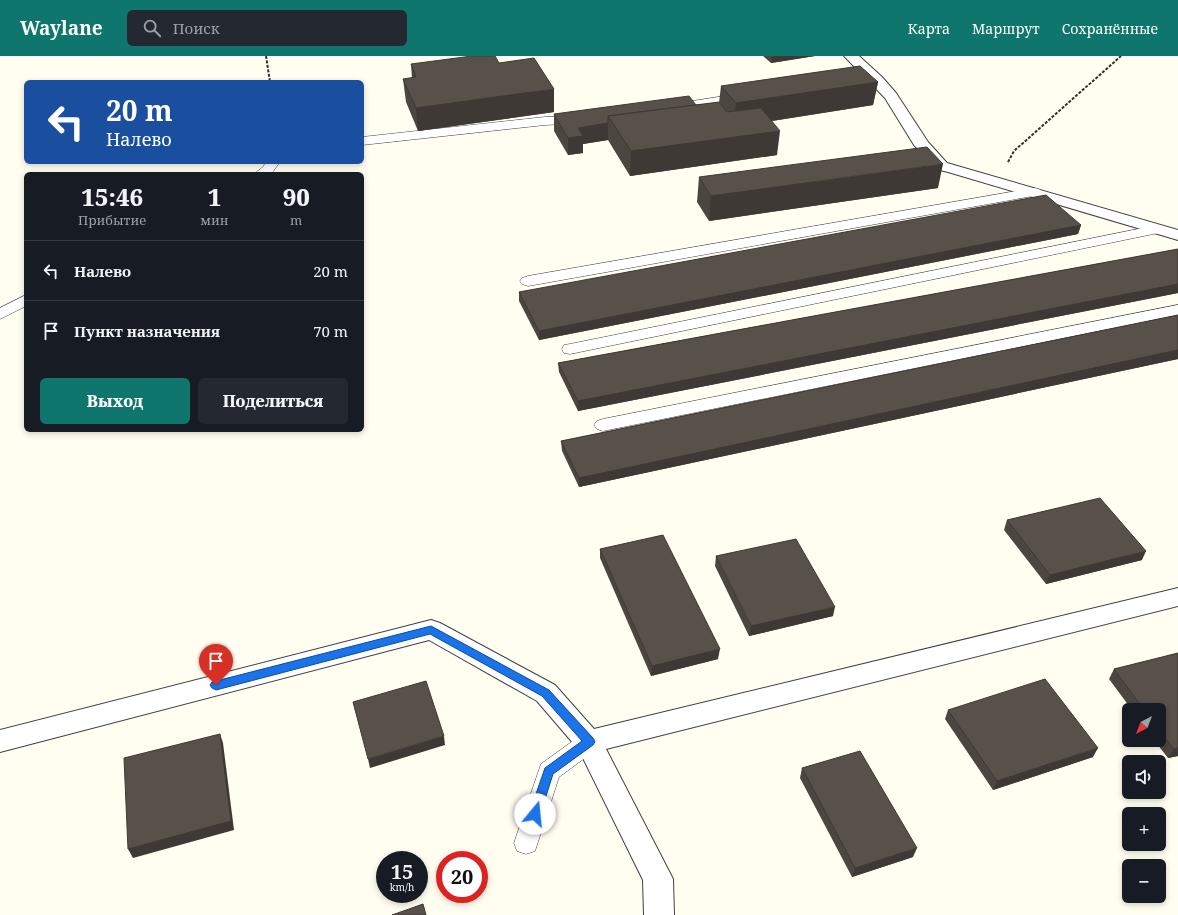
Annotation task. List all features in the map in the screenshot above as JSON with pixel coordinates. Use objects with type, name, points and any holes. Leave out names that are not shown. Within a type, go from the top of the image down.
[{"type":"street","points":[[851,56],[877,80],[891,96],[922,145],[941,165]]},
{"type":"street","points":[[898,156],[941,165],[1178,235]]},
{"type":"street","points":[[589,742],[1178,597]]},
{"type":"street","points":[[0,741],[431,630],[546,693],[589,742],[658,879],[659,915]]},
{"type":"lane","points":[[862,82],[877,80]]},
{"type":"lane","points":[[669,109],[755,95]]},
{"type":"lane","points":[[364,141],[538,122],[592,119]]},
{"type":"lane","points":[[264,172],[268,170],[272,164]]},
{"type":"lane","points":[[528,280],[1034,192]]},
{"type":"lane","points":[[570,349],[1158,229]]},
{"type":"lane","points":[[0,314],[24,301]]},
{"type":"lane","points":[[603,425],[1178,310]]},
{"type":"lane","points":[[526,843],[549,771],[589,742]]},
{"type":"path","points":[[266,56],[270,80]]},
{"type":"path","points":[[1008,165],[1009,158],[1014,151],[1121,56]]},
{"type":"building","points":[[472,56],[495,56],[499,63],[534,58],[554,89],[416,108],[403,79],[416,77],[411,64]]},
{"type":"building","points":[[860,66],[878,82],[736,103],[721,86]]},
{"type":"building","points":[[689,96],[696,105],[608,116],[608,123],[578,128],[583,136],[568,138],[554,114]]},
{"type":"building","points":[[719,102],[727,112],[761,108],[780,131],[631,151],[608,116]]},
{"type":"building","points":[[927,147],[943,164],[711,196],[699,177]]},
{"type":"building","points":[[1046,195],[1081,225],[539,331],[519,292]]},
{"type":"building","points":[[1178,249],[1178,284],[578,401],[558,363]]},
{"type":"building","points":[[1178,315],[1178,350],[579,478],[561,441]]},
{"type":"building","points":[[1100,498],[1146,551],[1050,575],[1007,520]]},
{"type":"building","points":[[663,535],[720,649],[652,666],[600,549]]},
{"type":"building","points":[[796,539],[835,607],[751,626],[716,556]]},
{"type":"building","points":[[1178,653],[1178,748],[1174,749],[1166,739],[1166,703],[1139,703],[1114,669]]},
{"type":"building","points":[[1045,679],[1098,748],[997,781],[948,710]]},
{"type":"building","points":[[426,681],[444,736],[368,759],[353,702]]},
{"type":"building","points":[[220,734],[231,821],[128,849],[124,758]]},
{"type":"building","points":[[860,751],[917,848],[855,868],[802,768]]},
{"type":"building","points":[[423,904],[426,915],[392,915]]},
{"type":"route","points":[[216,685],[431,630],[546,693],[589,742],[549,771],[535,814]]}]
